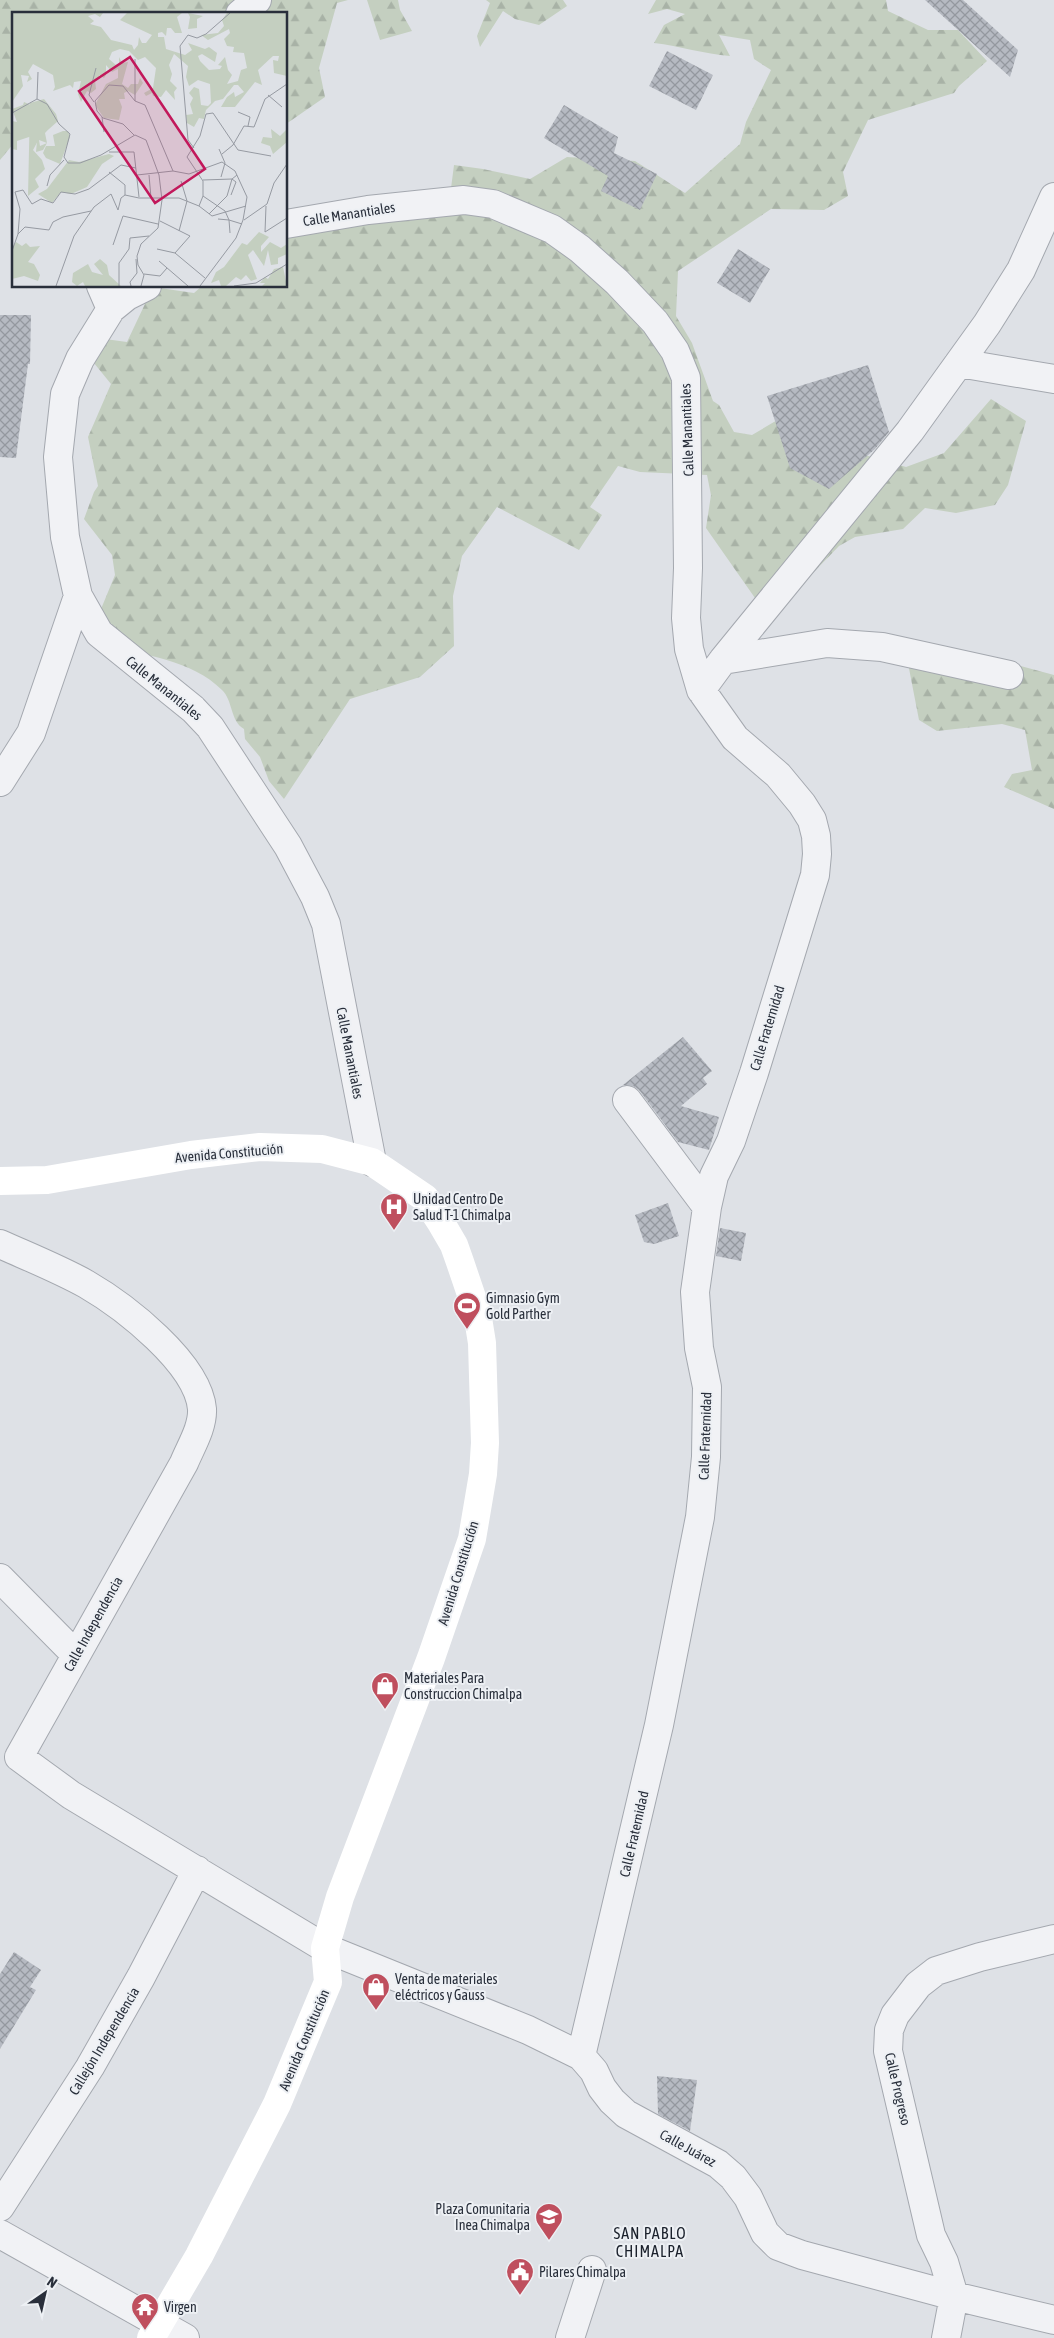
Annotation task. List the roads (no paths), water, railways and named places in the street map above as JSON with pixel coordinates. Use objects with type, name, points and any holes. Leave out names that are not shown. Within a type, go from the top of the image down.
[{"type":"main road","name":"Avenida Constitución","points":[[0,1181],[47,1180],[191,1154],[260,1147],[322,1149],[372,1162],[424,1198],[454,1245],[478,1320],[482,1342],[485,1443],[472,1539],[431,1658],[340,1897],[325,1948],[328,1982],[277,2104],[204,2247],[155,2330]]},
{"type":"street","points":[[242,12],[257,0]]},
{"type":"street","points":[[701,690],[723,660],[910,431],[987,324],[1021,270],[1054,197]]},
{"type":"street","name":"Calle Manantiales","points":[[288,224],[368,210],[455,201],[479,201],[493,204],[552,229],[580,249],[617,282],[655,322],[675,351],[686,378],[688,568],[686,618],[689,648],[701,690],[715,714],[735,738],[778,775]]},
{"type":"street","name":"Calle Manantiales","points":[[143,288],[128,296],[106,298],[65,394],[58,457],[65,537],[78,596],[99,633],[193,709],[210,727],[288,846],[315,897],[326,924],[372,1162]]},
{"type":"street","points":[[959,363],[1054,379]]},
{"type":"street","points":[[0,782],[31,732],[78,596]]},
{"type":"street","points":[[723,660],[827,643],[882,647],[1009,675]]},
{"type":"street","name":"Calle Fraternidad","points":[[581,2056],[659,1725],[700,1517],[706,1457],[707,1387],[699,1348],[695,1292],[707,1207],[714,1176],[730,1141],[754,1073],[815,875],[816,836],[812,820],[802,804],[778,775]]},
{"type":"street","points":[[627,1100],[707,1207]]},
{"type":"street","name":"Calle Independencia","points":[[0,1244],[86,1284],[106,1296],[156,1337],[188,1371],[197,1388],[202,1410],[198,1432],[184,1463],[76,1655],[10,1758],[325,1948]]},
{"type":"street","points":[[0,1578],[76,1655]]},
{"type":"street","name":"Callejón Independencia","points":[[0,2207],[90,2067],[142,1977],[197,1870]]},
{"type":"street","name":"Calle Progreso","points":[[946,2338],[954,2296],[944,2262],[931,2235],[888,2051],[889,2030],[895,2015],[918,1986],[936,1972],[980,1957],[1054,1940]]},
{"type":"street","name":"Calle Juárez","points":[[325,1948],[528,2030],[581,2056],[594,2071],[602,2088],[612,2101],[626,2114],[701,2153],[733,2177],[748,2197],[765,2233],[778,2246],[802,2255],[954,2296],[1054,2320]]},
{"type":"street","points":[[0,2234],[155,2330],[185,2338]]},
{"type":"street","points":[[570,2338],[592,2270]]},
{"type":"place","name":"Unidad Centro De Salud T-1 Chimalpa","points":[[394,1231]]},
{"type":"place","name":"Gimnasio Gym Gold Parther","points":[[467,1330]]},
{"type":"place","name":"Materiales Para Construccion Chimalpa","points":[[385,1710]]},
{"type":"place","name":"Venta de materiales eléctricos y Gauss","points":[[376,2011]]},
{"type":"place","name":"Plaza Comunitaria Inea Chimalpa","points":[[549,2241]]},
{"type":"place","name":"Pilares Chimalpa","points":[[520,2296]]},
{"type":"place","name":"Virgen","points":[[145,2331]]},
{"type":"district","name":"SAN PABLO CHIMALPA","points":[[650,2242]]}]
